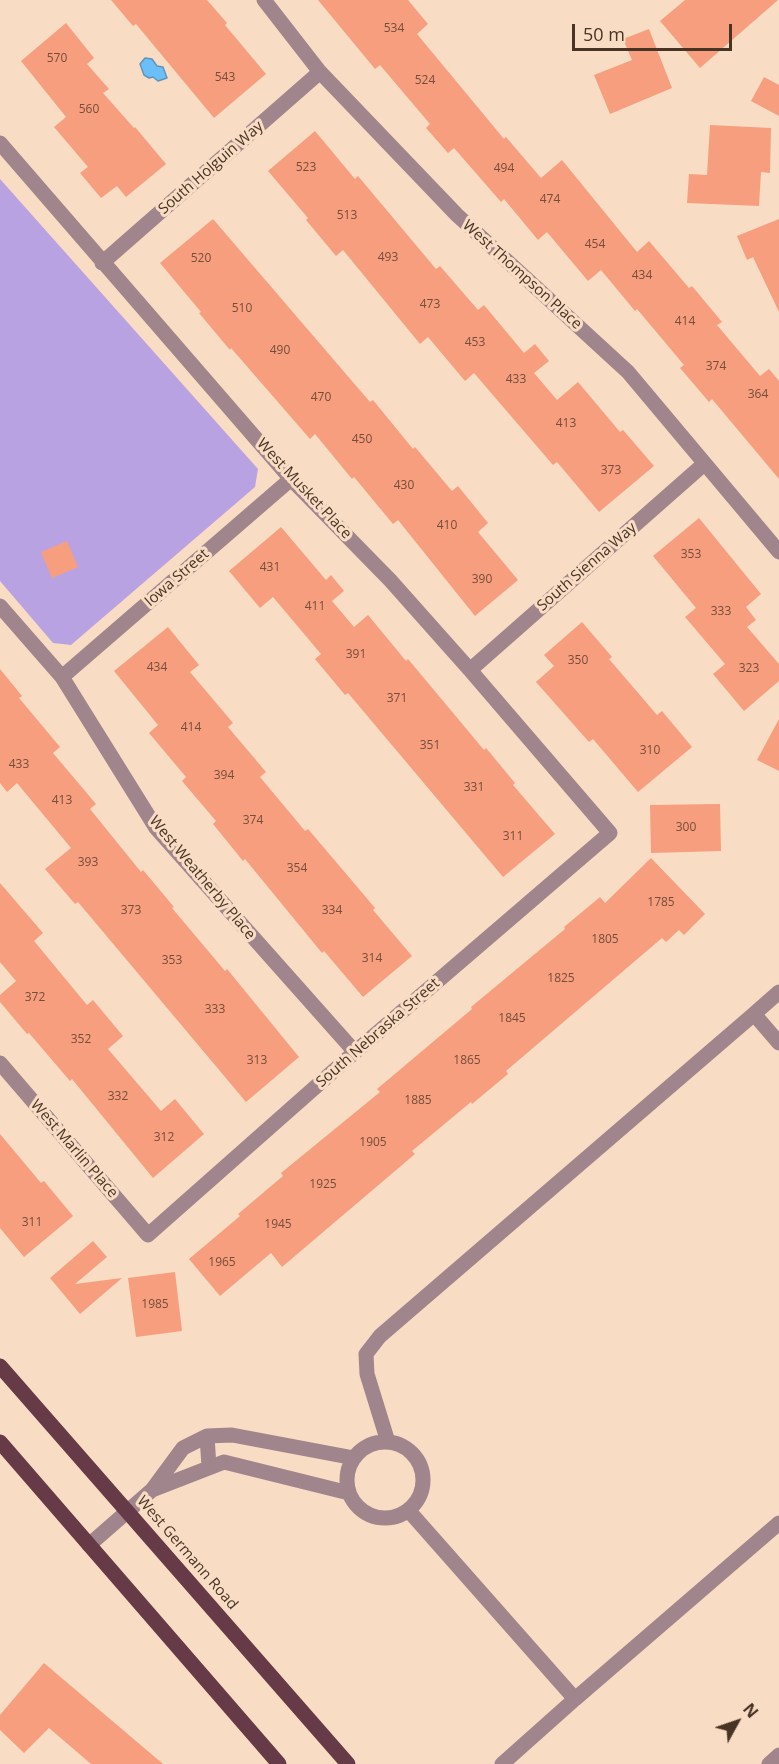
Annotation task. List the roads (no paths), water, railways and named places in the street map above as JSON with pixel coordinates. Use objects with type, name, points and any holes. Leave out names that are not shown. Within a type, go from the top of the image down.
[{"type":"main road","name":"West Germann Road","points":[[0,1366],[348,1764]]},
{"type":"main road","points":[[0,1442],[279,1764]]},
{"type":"street","name":"West Thompson Place","points":[[264,0],[320,72],[457,215],[628,372],[779,552]]},
{"type":"street","name":"South Holguin Way","points":[[102,263],[320,72]]},
{"type":"street","name":"West Musket Place","points":[[0,143],[291,479],[390,580],[610,833]]},
{"type":"street","name":"South Sienna Way","points":[[470,670],[704,464]]},
{"type":"street","name":"Iowa Street","points":[[63,677],[291,479]]},
{"type":"street","name":"West Weatherby Place","points":[[0,606],[63,677],[156,828],[355,1052]]},
{"type":"street","name":"South Nebraska Street","points":[[148,1235],[355,1052],[610,833]]},
{"type":"street","points":[[388,1442],[367,1374],[366,1354],[380,1336],[779,992]]},
{"type":"street","points":[[754,1014],[779,1043]]},
{"type":"street","name":"West Marlin Place","points":[[0,1064],[148,1235]]},
{"type":"street","points":[[89,1545],[152,1490],[183,1448],[207,1436],[232,1436],[354,1458]]},
{"type":"street","points":[[207,1436],[209,1467]]},
{"type":"street","points":[[388,1442],[401,1445],[412,1452],[420,1463],[424,1476],[423,1489],[418,1501],[409,1511],[386,1519],[364,1512],[349,1493],[347,1481],[354,1458],[363,1449],[375,1443],[388,1442]]},
{"type":"street","points":[[152,1490],[224,1462],[349,1493]]},
{"type":"street","points":[[409,1511],[575,1699]]},
{"type":"street","points":[[502,1764],[779,1523]]},
{"type":"street","points":[[769,1764],[779,1755]]},
{"type":"water","points":[[145,58],[152,59],[157,66],[163,67],[167,78],[158,81],[144,75],[140,64]]}]
